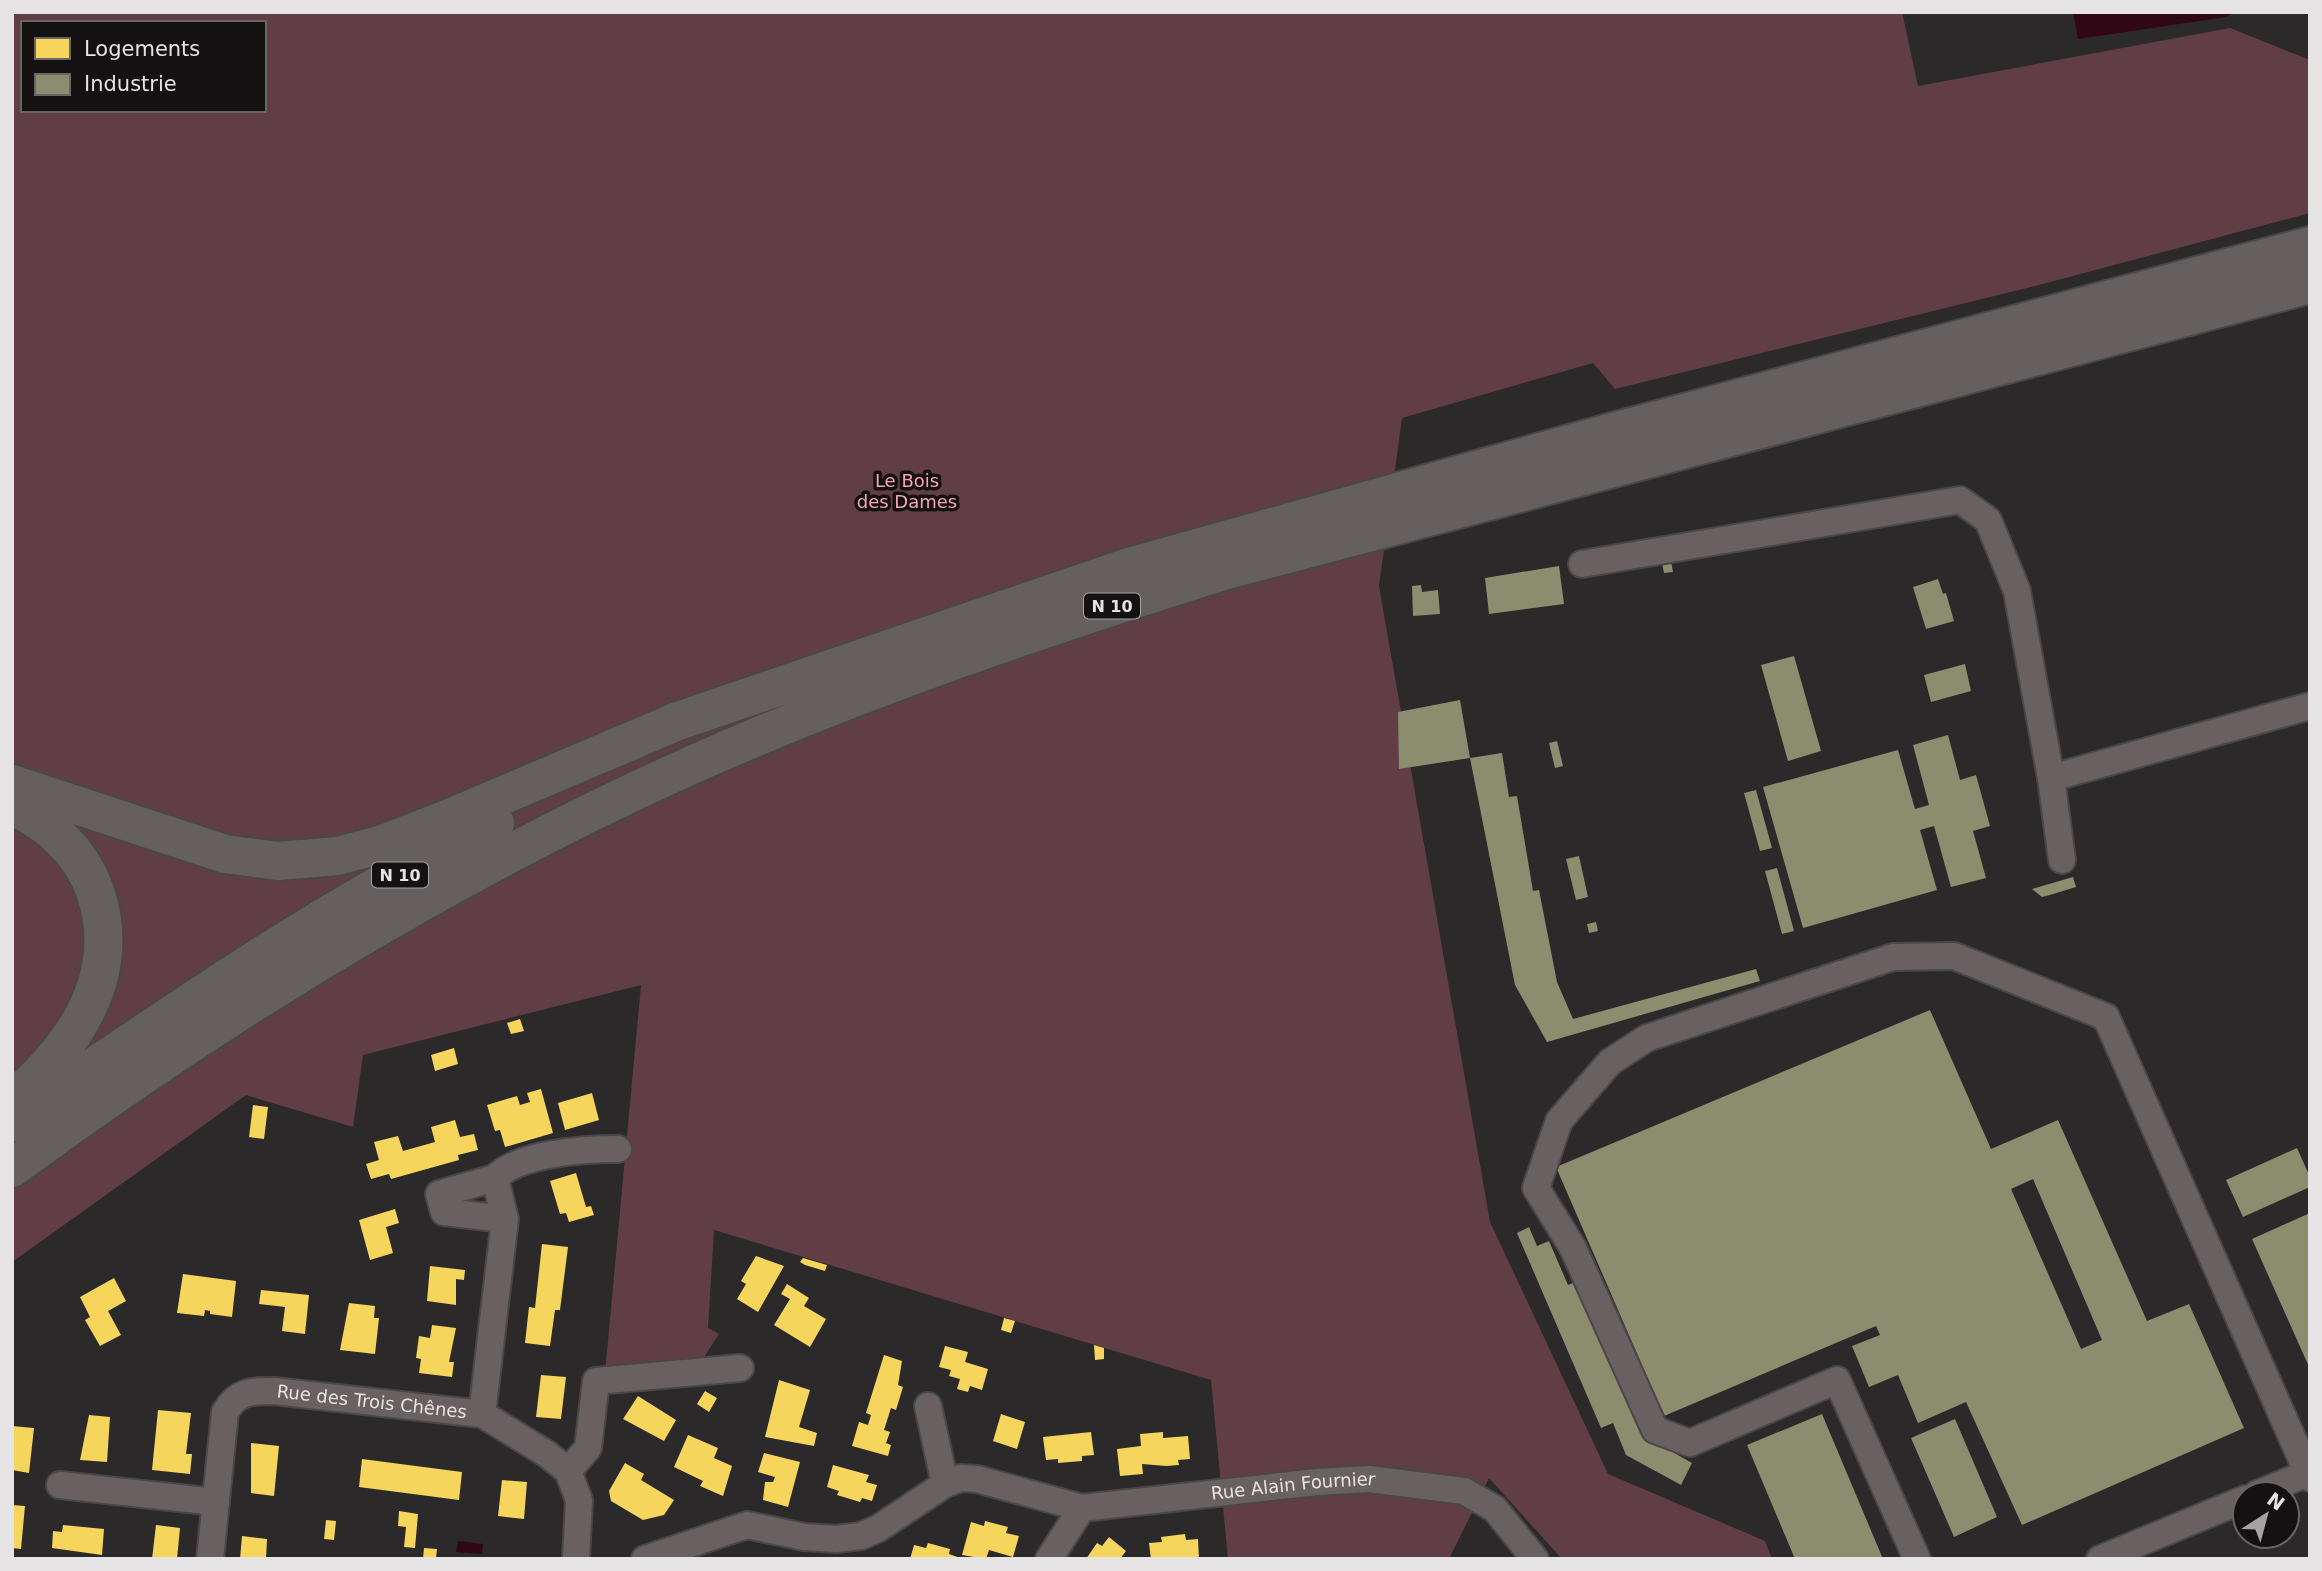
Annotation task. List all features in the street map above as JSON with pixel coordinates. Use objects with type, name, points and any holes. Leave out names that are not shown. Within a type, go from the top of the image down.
[{"type":"highway","name":"N 10","points":[[12,1123],[184,1005],[362,896],[475,833],[628,757],[815,677],[1129,567],[1344,505],[2310,246]]},
{"type":"highway","name":"N 10","points":[[12,1168],[133,1079],[246,1005],[447,888],[545,835],[686,768],[898,681],[1061,622],[1236,567],[2310,284]]},
{"type":"highway","points":[[12,785],[225,854],[278,860],[338,856],[418,830],[678,721],[815,677]]},
{"type":"highway","points":[[12,806],[47,826],[82,862],[101,908],[105,934],[104,960],[97,983],[76,1028],[45,1070],[12,1100]]},
{"type":"highway","points":[[12,1188],[148,1090],[447,888]]},
{"type":"street","points":[[1583,564],[1960,500],[1988,520],[2017,591],[2051,778],[2062,860]]},
{"type":"street","points":[[2051,778],[2310,706]]},
{"type":"street","points":[[1917,1559],[1837,1380],[1690,1443],[1655,1430],[1573,1248],[1536,1188],[1559,1121],[1610,1062],[1647,1038],[1893,957],[1954,956],[2106,1017],[2309,1475]]},
{"type":"street","points":[[505,1219],[444,1212],[439,1194],[495,1178],[510,1167],[569,1151],[618,1149]]},
{"type":"street","points":[[482,1414],[505,1219],[495,1178]]},
{"type":"street","points":[[576,1559],[579,1500],[568,1471],[588,1448],[596,1381],[740,1368]]},
{"type":"street","name":"Rue des Trois Chênes","points":[[210,1559],[225,1412],[233,1399],[246,1391],[274,1391],[482,1414],[547,1454],[568,1471]]},
{"type":"street","points":[[928,1406],[945,1484]]},
{"type":"street","points":[[645,1559],[747,1525],[804,1537],[836,1539],[861,1536],[879,1528],[945,1484],[961,1478],[977,1479],[1082,1508],[1049,1559]]},
{"type":"street","name":"Rue Alain Fournier","points":[[1082,1508],[1317,1482],[1369,1479],[1464,1491],[1495,1509],[1535,1559]]},
{"type":"street","points":[[60,1485],[216,1502]]},
{"type":"street","points":[[2100,1559],[2231,1505]]},
{"type":"green space","name":"Le Bois des Dames","points":[[12,12],[1902,12],[1918,86],[2230,28],[2310,60],[2310,213],[2039,285],[1615,389],[1593,363],[1402,418],[1379,586],[1490,1222],[1608,1474],[1765,1541],[1772,1559],[1562,1559],[1489,1478],[1449,1559],[1228,1559],[1211,1380],[714,1230],[708,1328],[719,1334],[699,1365],[605,1373],[641,985],[363,1055],[353,1127],[246,1095],[12,1262]]},
{"type":"shaded area","points":[[2073,12],[2234,12],[2226,17],[2078,39]]},
{"type":"shaded area","points":[[458,1541],[483,1544],[482,1554],[456,1552]]},
{"type":"building: Logements","points":[[520,1019],[524,1031],[511,1034],[507,1023]]},
{"type":"building: Logements","points":[[454,1048],[458,1064],[435,1071],[431,1055]]},
{"type":"building: Logements","points":[[541,1089],[553,1133],[505,1147],[500,1130],[495,1131],[487,1105],[517,1096],[520,1105],[530,1102],[527,1093]]},
{"type":"building: Logements","points":[[592,1093],[599,1120],[565,1130],[558,1103]]},
{"type":"building: Logements","points":[[253,1105],[268,1107],[264,1139],[249,1137]]},
{"type":"building: Logements","points":[[455,1120],[460,1137],[474,1134],[478,1150],[458,1155],[459,1160],[391,1179],[389,1174],[371,1179],[366,1164],[379,1160],[374,1142],[398,1136],[403,1151],[435,1142],[431,1127]]},
{"type":"building: Logements","points":[[576,1173],[586,1207],[591,1206],[594,1215],[569,1222],[566,1213],[560,1214],[550,1181]]},
{"type":"building: Logements","points":[[395,1209],[399,1223],[386,1227],[393,1253],[370,1260],[359,1220]]},
{"type":"building: Logements","points":[[542,1244],[568,1247],[560,1310],[555,1310],[550,1346],[525,1343],[529,1307],[535,1308]]},
{"type":"building: Logements","points":[[756,1256],[784,1266],[758,1312],[737,1299],[746,1284],[741,1281]]},
{"type":"building: Logements","points":[[803,1258],[827,1265],[825,1271],[805,1265],[800,1262]]},
{"type":"building: Logements","points":[[430,1266],[465,1270],[464,1280],[456,1279],[456,1305],[427,1301]]},
{"type":"building: Logements","points":[[183,1274],[236,1281],[232,1317],[210,1314],[210,1311],[205,1310],[204,1316],[177,1313]]},
{"type":"building: Logements","points":[[114,1278],[126,1301],[108,1311],[121,1335],[100,1346],[85,1320],[90,1317],[80,1297]]},
{"type":"building: Logements","points":[[787,1284],[809,1298],[804,1306],[826,1319],[810,1347],[774,1325],[790,1299],[781,1294]]},
{"type":"building: Logements","points":[[261,1290],[309,1295],[305,1334],[282,1331],[285,1307],[259,1304]]},
{"type":"building: Logements","points":[[349,1303],[375,1306],[374,1318],[379,1318],[375,1354],[340,1350]]},
{"type":"building: Logements","points":[[1004,1318],[1015,1321],[1011,1333],[1001,1330]]},
{"type":"building: Logements","points":[[432,1325],[456,1328],[449,1362],[454,1362],[452,1377],[419,1373],[421,1359],[416,1358],[419,1336],[430,1338]]},
{"type":"building: Logements","points":[[1094,1345],[1104,1348],[1104,1359],[1095,1360]]},
{"type":"building: Logements","points":[[945,1346],[968,1352],[965,1362],[988,1369],[982,1390],[970,1386],[968,1392],[957,1389],[960,1379],[949,1376],[951,1370],[939,1367]]},
{"type":"building: Logements","points":[[884,1355],[902,1361],[898,1385],[903,1387],[896,1410],[891,1408],[884,1430],[890,1432],[886,1443],[891,1445],[888,1456],[852,1446],[859,1422],[868,1425],[871,1415],[866,1413]]},
{"type":"building: Logements","points":[[541,1375],[566,1377],[561,1419],[536,1417]]},
{"type":"building: Logements","points":[[779,1380],[810,1390],[799,1427],[817,1433],[814,1446],[765,1437]]},
{"type":"building: Logements","points":[[705,1391],[717,1398],[709,1412],[697,1404]]},
{"type":"building: Logements","points":[[638,1396],[676,1420],[664,1441],[623,1419]]},
{"type":"building: Logements","points":[[158,1410],[191,1413],[186,1454],[192,1454],[190,1474],[152,1470]]},
{"type":"building: Logements","points":[[1001,1414],[1025,1422],[1017,1449],[993,1441]]},
{"type":"building: Logements","points":[[89,1415],[110,1417],[107,1462],[80,1460]]},
{"type":"building: Logements","points":[[12,1426],[34,1428],[29,1473],[12,1470]]},
{"type":"building: Logements","points":[[1091,1432],[1094,1455],[1082,1456],[1082,1461],[1058,1463],[1058,1459],[1046,1460],[1043,1437]]},
{"type":"building: Logements","points":[[1163,1432],[1163,1438],[1188,1436],[1190,1459],[1178,1460],[1179,1465],[1142,1464],[1143,1474],[1120,1476],[1117,1449],[1141,1446],[1140,1434]]},
{"type":"building: Logements","points":[[688,1435],[718,1448],[714,1458],[732,1466],[723,1496],[700,1486],[703,1481],[674,1467]]},
{"type":"building: Logements","points":[[251,1443],[279,1446],[274,1496],[251,1493]]},
{"type":"building: Logements","points":[[764,1453],[800,1462],[788,1507],[763,1500],[765,1482],[773,1482],[775,1477],[758,1472]]},
{"type":"building: Logements","points":[[362,1459],[462,1472],[459,1500],[359,1487]]},
{"type":"building: Logements","points":[[625,1463],[644,1474],[641,1480],[674,1500],[664,1515],[643,1520],[611,1501],[609,1491]]},
{"type":"building: Logements","points":[[833,1465],[869,1475],[866,1482],[877,1485],[872,1501],[862,1498],[860,1502],[837,1495],[839,1491],[827,1487]]},
{"type":"building: Logements","points":[[502,1480],[527,1482],[524,1519],[498,1516]]},
{"type":"building: Logements","points":[[12,1505],[25,1506],[21,1549],[12,1548]]},
{"type":"building: Logements","points":[[399,1511],[418,1514],[415,1548],[404,1547],[406,1527],[398,1526]]},
{"type":"building: Logements","points":[[326,1520],[336,1521],[334,1540],[324,1539]]},
{"type":"building: Logements","points":[[985,1521],[1008,1527],[1006,1533],[1019,1536],[1013,1557],[989,1550],[986,1559],[962,1555],[971,1522],[984,1526]]},
{"type":"building: Logements","points":[[63,1525],[104,1529],[102,1555],[52,1548],[53,1531],[62,1532]]},
{"type":"building: Logements","points":[[156,1525],[180,1528],[177,1559],[152,1559]]},
{"type":"building: Logements","points":[[1185,1534],[1186,1540],[1198,1539],[1199,1559],[1151,1559],[1149,1543],[1162,1542],[1161,1537]]},
{"type":"building: Logements","points":[[242,1536],[267,1539],[266,1559],[240,1559]]},
{"type":"building: Logements","points":[[1109,1537],[1126,1551],[1120,1559],[1086,1559],[1097,1543],[1102,1546]]},
{"type":"building: Logements","points":[[928,1543],[950,1549],[949,1554],[963,1559],[910,1559],[914,1545],[926,1548]]},
{"type":"building: Logements","points":[[424,1548],[437,1549],[436,1559],[423,1559]]},
{"type":"building: Industrie","points":[[1671,561],[1673,572],[1664,573],[1662,563]]},
{"type":"building: Industrie","points":[[1559,566],[1564,604],[1489,614],[1485,578]]},
{"type":"building: Industrie","points":[[1938,579],[1943,594],[1946,593],[1954,621],[1926,629],[1913,587]]},
{"type":"building: Industrie","points":[[1421,585],[1422,592],[1438,590],[1440,614],[1413,616],[1412,586]]},
{"type":"building: Industrie","points":[[1794,656],[1821,751],[1788,761],[1761,665]]},
{"type":"building: Industrie","points":[[1965,664],[1971,691],[1931,702],[1924,675]]},
{"type":"building: Industrie","points":[[1460,700],[1470,758],[1399,769],[1398,712]]},
{"type":"building: Industrie","points":[[1948,735],[1960,780],[1976,775],[1990,826],[1973,831],[1986,878],[1951,887],[1934,826],[1920,830],[1937,890],[1803,928],[1763,787],[1898,750],[1915,809],[1929,805],[1913,745]]},
{"type":"building: Industrie","points":[[1557,741],[1563,766],[1555,768],[1549,743]]},
{"type":"building: Industrie","points":[[1502,753],[1509,797],[1517,796],[1533,891],[1539,890],[1557,982],[1573,1019],[1756,969],[1760,981],[1547,1042],[1515,985],[1470,758]]},
{"type":"building: Industrie","points":[[1756,790],[1772,848],[1760,851],[1744,793]]},
{"type":"building: Industrie","points":[[1579,856],[1588,897],[1576,900],[1566,859]]},
{"type":"building: Industrie","points":[[1777,868],[1794,931],[1782,934],[1765,871]]},
{"type":"building: Industrie","points":[[2073,877],[2076,887],[2050,895],[2042,897],[2032,889]]},
{"type":"building: Industrie","points":[[1596,922],[1598,931],[1589,933],[1587,924]]},
{"type":"building: Industrie","points":[[1930,1010],[1991,1149],[2058,1120],[2147,1321],[2189,1304],[2244,1428],[2022,1525],[1966,1402],[1918,1423],[1898,1375],[1869,1387],[1852,1346],[1880,1335],[1876,1326],[1664,1416],[1556,1167]],"holes":[[[2033,1179],[2102,1340],[2081,1349],[2011,1189]]]},
{"type":"building: Industrie","points":[[2297,1148],[2310,1177],[2310,1187],[2243,1217],[2226,1180]]},
{"type":"building: Industrie","points":[[2310,1213],[2310,1369],[2252,1239]]},
{"type":"building: Industrie","points":[[1529,1227],[1537,1246],[1549,1241],[1568,1285],[1578,1281],[1646,1437],[1692,1463],[1681,1485],[1626,1455],[1613,1423],[1601,1428],[1517,1233]]},
{"type":"building: Industrie","points":[[1822,1414],[1883,1559],[1795,1559],[1747,1445]]},
{"type":"building: Industrie","points":[[1955,1419],[1997,1517],[1954,1537],[1911,1438]]}]
